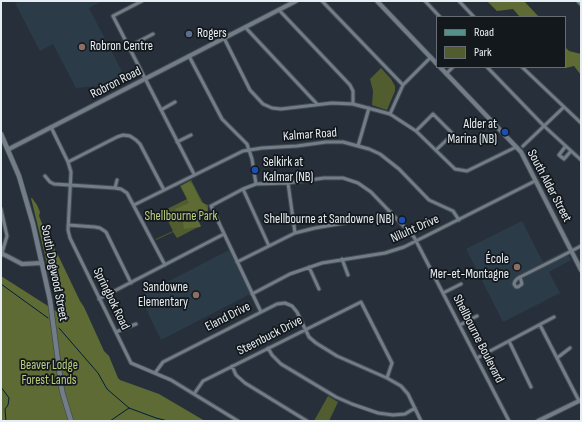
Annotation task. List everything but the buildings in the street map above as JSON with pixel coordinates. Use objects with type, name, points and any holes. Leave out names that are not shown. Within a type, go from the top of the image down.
[{"type":"main road","name":"South Dogwood Street","points":[[1,134],[20,176],[42,263],[51,306],[62,391],[71,421]]},
{"type":"street","points":[[142,1],[112,16],[194,174]]},
{"type":"street","name":"Robron Road","points":[[8,149],[296,1]]},
{"type":"street","points":[[322,1],[403,85]]},
{"type":"street","points":[[377,1],[436,63]]},
{"type":"street","points":[[425,1],[439,16]]},
{"type":"street","points":[[459,1],[473,16]]},
{"type":"street","points":[[279,10],[350,85],[353,91],[353,104]]},
{"type":"street","points":[[245,27],[317,104]]},
{"type":"street","points":[[128,47],[153,34]]},
{"type":"street","points":[[224,38],[250,90],[263,104],[272,108],[281,109],[332,103],[353,104],[390,114],[416,131],[455,169],[467,171],[516,147]]},
{"type":"street","points":[[189,56],[222,119],[247,144],[256,184]]},
{"type":"street","points":[[390,114],[403,85],[431,57]]},
{"type":"street","name":"South Alder Street","points":[[441,68],[520,152],[581,270]]},
{"type":"street","points":[[446,74],[452,68]]},
{"type":"street","points":[[489,68],[570,152],[581,160]]},
{"type":"street","points":[[523,68],[581,124]]},
{"type":"street","points":[[161,110],[175,102]]},
{"type":"street","points":[[524,146],[564,107]]},
{"type":"street","points":[[358,146],[369,108]]},
{"type":"street","points":[[416,131],[433,114],[452,134],[436,150]]},
{"type":"street","name":"Springbok Road","points":[[50,127],[68,162],[71,172],[68,225],[70,238],[131,363],[171,380],[238,421]]},
{"type":"street","points":[[130,136],[131,131]]},
{"type":"street","points":[[68,162],[117,137],[123,135],[130,136],[140,144],[164,190]]},
{"type":"street","points":[[177,142],[191,135]]},
{"type":"street","name":"Kalmar Road","points":[[134,205],[242,151],[326,142],[343,142],[380,154],[399,169],[429,200],[453,211],[459,220]]},
{"type":"street","points":[[565,147],[559,154],[564,159],[570,152]]},
{"type":"street","points":[[45,176],[54,184],[115,188],[121,189],[127,193],[165,265]]},
{"type":"street","name":"Shellbourne Boulevard","points":[[224,234],[211,206],[243,189],[256,184],[288,183],[324,178],[343,178],[358,183],[371,192],[414,237],[509,421]]},
{"type":"street","points":[[115,188],[117,180]]},
{"type":"street","name":"Niluht Drive","points":[[252,294],[290,274],[322,263],[385,253],[404,247],[535,181]]},
{"type":"street","points":[[288,183],[295,233]]},
{"type":"street","points":[[243,189],[269,246]]},
{"type":"street","points":[[1,208],[7,236],[1,254],[22,264],[42,263]]},
{"type":"street","points":[[237,262],[295,233],[315,228],[380,217],[391,212]]},
{"type":"street","points":[[68,225],[95,227],[106,232],[131,283]]},
{"type":"street","points":[[99,299],[224,234],[261,312]]},
{"type":"street","points":[[520,277],[581,246]]},
{"type":"street","points":[[342,259],[348,275]]},
{"type":"street","points":[[310,267],[319,289]]},
{"type":"street","points":[[443,293],[461,284]]},
{"type":"street","name":"Steenbuck Drive","points":[[194,394],[203,381],[361,302],[392,363],[387,378]]},
{"type":"street","name":"Eland Drive","points":[[155,373],[163,362],[277,304],[285,303],[292,306],[297,312],[305,330]]},
{"type":"street","points":[[460,325],[477,316]]},
{"type":"street","points":[[477,358],[554,317]]},
{"type":"street","points":[[116,332],[136,324]]},
{"type":"street","points":[[538,421],[580,400],[540,324]]},
{"type":"street","points":[[305,330],[309,337],[316,343],[337,356],[387,378],[401,386],[408,394],[421,421]]},
{"type":"street","points":[[509,341],[531,386]]},
{"type":"street","points":[[268,348],[272,355],[281,364],[336,397],[352,404],[378,413],[393,416],[405,414],[415,408]]},
{"type":"street","points":[[557,358],[570,348]]},
{"type":"street","points":[[232,366],[236,375],[245,383],[307,421]]},
{"type":"shaded area","name":"Robron Centre","points":[[21,1],[102,1],[89,8],[128,83],[76,88],[53,44],[40,51],[15,3]]},
{"type":"shaded area","name":"École Mer-et-Montagne","points":[[522,221],[543,262],[566,250],[571,260],[549,272],[560,293],[503,322],[466,249]]},
{"type":"shaded area","name":"Sandowne Elementary","points":[[231,249],[252,293],[161,340],[140,296]]},
{"type":"green space","points":[[487,1],[524,1],[538,16],[519,16],[513,9],[497,11]]},
{"type":"green space","points":[[566,48],[569,51],[581,54],[581,75],[574,66],[566,68]]},
{"type":"green space","points":[[381,68],[395,86],[395,91],[387,110],[372,105],[373,91],[370,79]]},
{"type":"green space","name":"Shellbourne Park","points":[[191,180],[203,203],[208,205],[208,212],[196,218],[200,226],[177,238],[173,232],[156,240],[173,231],[163,211],[187,199],[180,186]]},
{"type":"green space","points":[[189,182],[192,184],[201,202],[205,204],[208,211],[198,216],[200,227],[184,229],[183,223],[175,209],[189,203],[181,186]]},
{"type":"green space","name":"Beaver Lodge Forest Lands","points":[[31,198],[37,205],[40,212],[39,216],[47,236],[84,307],[104,351],[109,356],[118,378],[159,394],[205,421],[1,421],[1,276],[59,313]]},
{"type":"green space","points":[[328,396],[338,402],[329,421],[314,421]]},
{"type":"waterway","points":[[1,284],[48,318]]},
{"type":"waterway","points":[[59,328],[98,373],[107,389],[129,408],[168,421]]},
{"type":"waterway","points":[[1,387],[9,398],[8,405],[5,409],[6,421]]},
{"type":"waterway","points":[[110,421],[129,408]]},
{"type":"place","name":"Rogers","points":[[189,34]]},
{"type":"place","name":"Robron Centre","points":[[82,47]]},
{"type":"place","name":"Alder at Marina (NB)","points":[[505,132]]},
{"type":"place","name":"Selkirk at Kalmar (NB)","points":[[255,170]]},
{"type":"place","name":"Shellbourne at Sandowne (NB)","points":[[402,220]]},
{"type":"place","name":"École Mer-et-Montagne","points":[[517,267]]},
{"type":"place","name":"Sandowne Elementary","points":[[196,295]]}]
